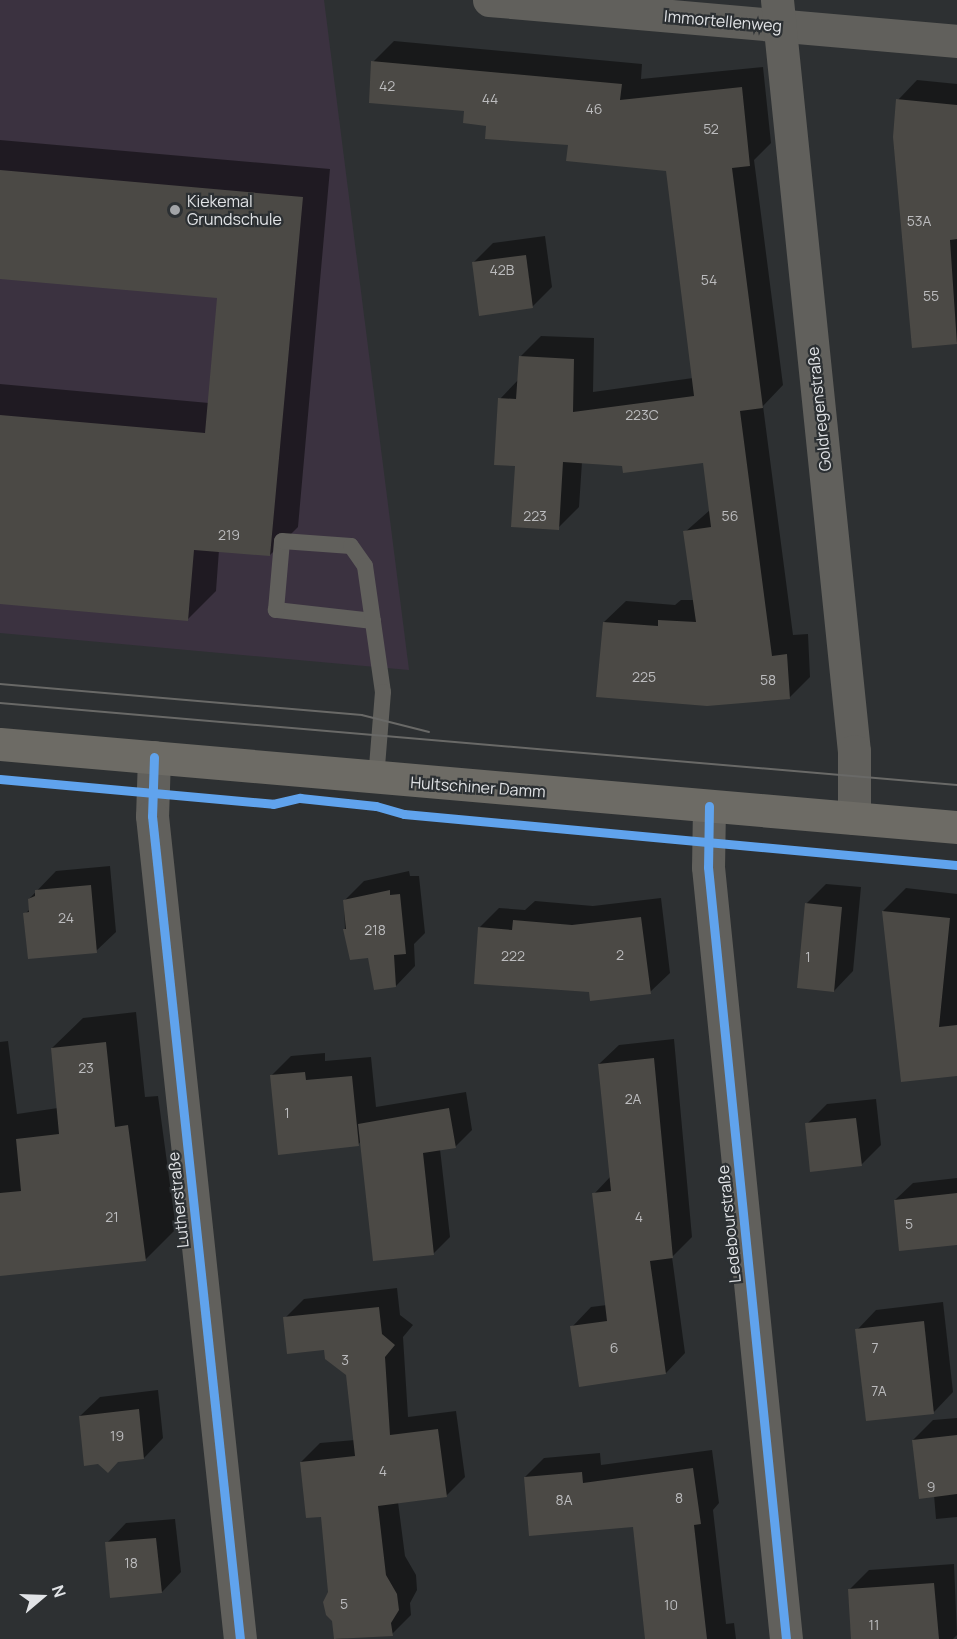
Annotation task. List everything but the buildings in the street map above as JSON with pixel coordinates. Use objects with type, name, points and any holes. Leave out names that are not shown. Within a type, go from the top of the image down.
[{"type":"main road","name":"Hultschiner Damm","points":[[0,744],[376,779],[957,827]]},
{"type":"street","name":"Immortellenweg","points":[[489,0],[778,13],[957,40]]},
{"type":"street","name":"Goldregenstraße","points":[[778,13],[854,751],[854,818]]},
{"type":"street","name":"Lutherstraße","points":[[154,757],[152,816],[240,1639]]},
{"type":"street","name":"Ledebourstraße","points":[[709,806],[708,867],[786,1639]]},
{"type":"lane","points":[[373,621],[276,610],[282,541],[351,546],[365,566],[373,621],[383,692],[376,779]]},
{"type":"shaded area","name":"Kiekemal Grundschule","points":[[0,0],[324,0],[409,670],[0,633]]},
{"type":"tram line","points":[[0,684],[362,715],[429,732]]},
{"type":"tram line","points":[[0,703],[957,785]]},
{"type":"cycle path","points":[[154,757],[152,816],[240,1639]]},
{"type":"cycle path","points":[[0,779],[273,804],[300,798],[376,806],[404,814],[957,865]]},
{"type":"cycle path","points":[[709,806],[708,867],[786,1639]]},
{"type":"place","name":"Kiekemal Grundschule","points":[[175,210]]}]
